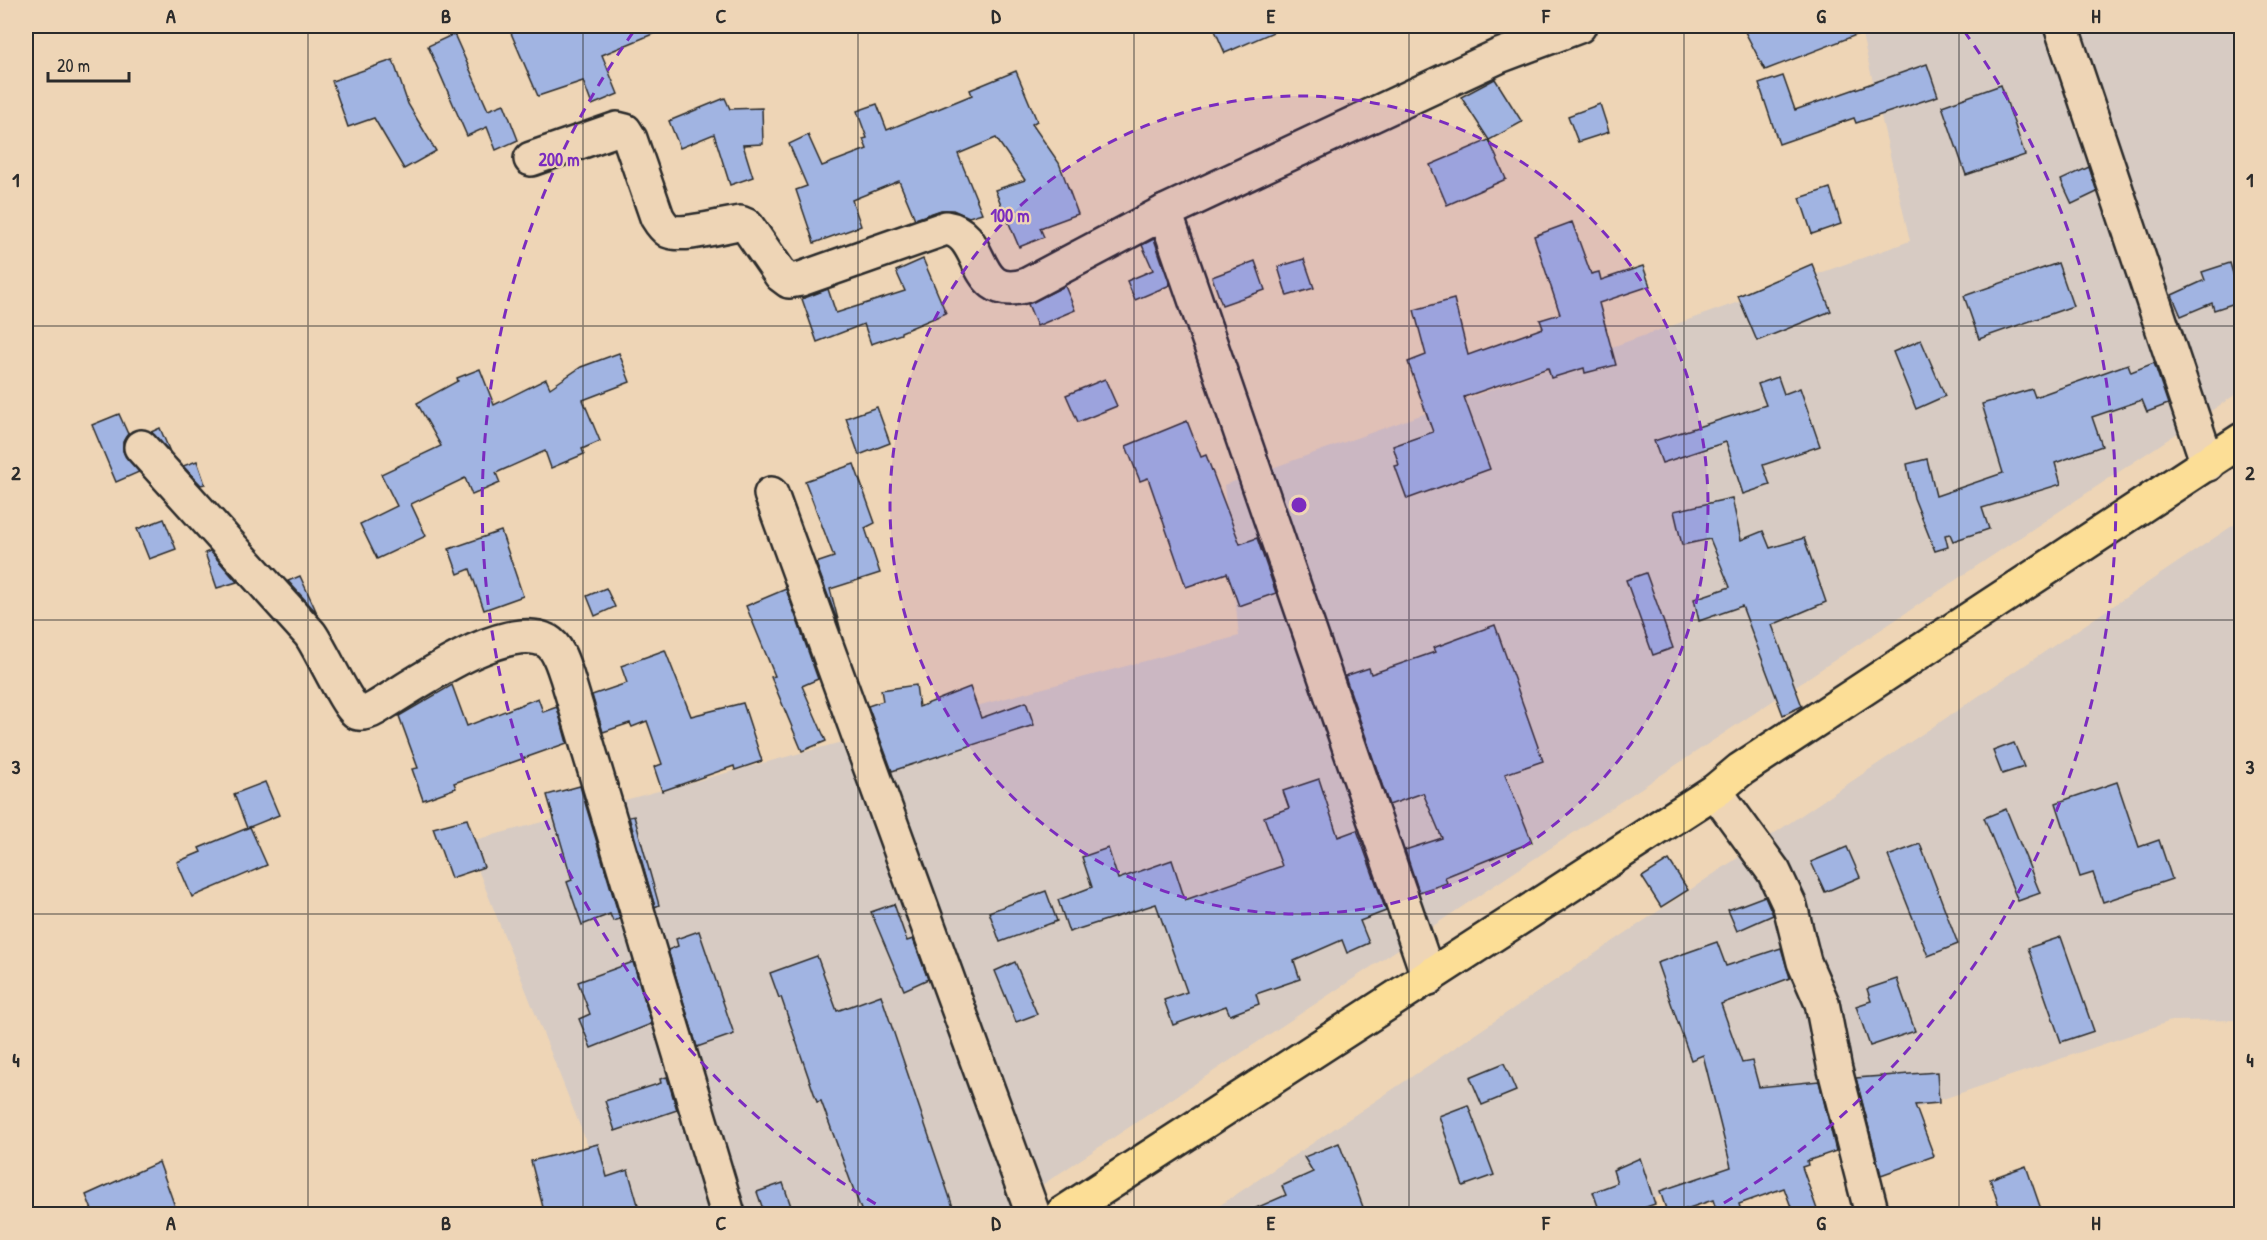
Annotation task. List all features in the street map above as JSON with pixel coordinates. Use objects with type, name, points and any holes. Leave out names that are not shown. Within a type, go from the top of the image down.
[{"type":"main road","points":[[1062,1215],[1715,791],[1740,770],[2208,464],[2241,440]]},
{"type":"street","points":[[531,159],[617,129],[625,131],[662,224],[670,231],[680,233],[740,223],[747,226],[781,275],[789,281],[801,279],[946,228],[954,229],[963,237],[993,284],[1009,290],[1027,285],[1166,212],[1499,56],[1579,26]]},
{"type":"street","points":[[2061,26],[2208,464]]},
{"type":"street","points":[[1166,212],[1429,978]]},
{"type":"street","points":[[141,447],[315,641],[346,701],[356,712],[364,713],[376,708],[472,652],[512,638],[534,636],[550,642],[559,655],[567,677],[728,1215]]},
{"type":"street","points":[[771,494],[1033,1215]]},
{"type":"street","points":[[1715,791],[1774,872],[1790,906],[1804,962],[1822,1003],[1834,1070],[1872,1215]]},
{"type":"shaded area","points":[[1860,26],[2241,26],[2241,391],[998,1214],[615,1214],[467,842],[1239,636],[1224,485],[1910,241]]},
{"type":"shaded area","points":[[2241,520],[2241,1020],[2171,1021],[1608,1214],[1207,1214]]},
{"type":"building","points":[[508,26],[672,26],[602,55],[618,94],[592,105],[583,81],[538,96]]},
{"type":"building","points":[[1213,26],[1287,26],[1225,53]]},
{"type":"building","points":[[1742,26],[1877,26],[1877,27],[1765,70]]},
{"type":"building","points":[[454,34],[488,110],[504,104],[518,140],[496,150],[487,127],[467,136],[428,46]]},
{"type":"building","points":[[393,60],[408,104],[436,151],[404,169],[374,118],[348,127],[332,81]]},
{"type":"building","points":[[1927,64],[1938,96],[1856,123],[1854,118],[1779,144],[1759,84],[1783,76],[1795,110]]},
{"type":"building","points":[[1016,71],[1037,121],[1032,124],[1059,163],[1078,214],[1040,228],[1044,237],[1019,247],[995,190],[1025,180],[996,138],[958,154],[982,213],[969,217],[953,210],[941,210],[915,219],[899,181],[852,200],[861,226],[814,243],[796,190],[807,186],[789,144],[808,135],[822,166],[867,149],[863,139],[867,138],[857,111],[877,104],[887,130],[972,95],[970,90]]},
{"type":"building","points":[[1495,79],[1522,122],[1489,140],[1461,97]]},
{"type":"building","points":[[2001,85],[2025,155],[1966,175],[1942,106]]},
{"type":"building","points":[[725,98],[730,109],[762,108],[763,144],[743,145],[753,177],[730,185],[714,134],[680,148],[669,121]]},
{"type":"building","points":[[1600,104],[1609,132],[1578,142],[1568,116]]},
{"type":"building","points":[[1489,140],[1506,179],[1447,205],[1430,165]]},
{"type":"building","points":[[2089,167],[2097,192],[2072,204],[2061,180]]},
{"type":"building","points":[[1830,188],[1841,224],[1812,234],[1800,198]]},
{"type":"building","points":[[1572,222],[1591,274],[1599,272],[1601,280],[1643,266],[1650,286],[1599,303],[1616,365],[1585,373],[1584,368],[1551,378],[1548,368],[1464,397],[1490,469],[1407,499],[1395,466],[1399,465],[1393,446],[1433,432],[1408,362],[1426,355],[1414,310],[1454,299],[1468,355],[1543,328],[1540,320],[1560,314],[1534,236]]},
{"type":"building","points":[[1154,239],[1170,285],[1135,300],[1127,281],[1153,270],[1142,245]]},
{"type":"building","points":[[923,259],[946,313],[901,332],[901,334],[871,344],[864,324],[817,342],[802,299],[828,289],[836,313],[905,291],[896,271]]},
{"type":"building","points":[[1304,259],[1314,288],[1287,296],[1278,267]]},
{"type":"building","points":[[1255,261],[1265,290],[1222,305],[1212,277]]},
{"type":"building","points":[[2058,263],[2073,306],[1979,339],[1964,296]]},
{"type":"building","points":[[2230,263],[2241,301],[2214,310],[2212,303],[2181,316],[2172,295],[2205,280],[2202,272]]},
{"type":"building","points":[[1812,264],[1831,311],[1757,341],[1738,296]]},
{"type":"building","points":[[1065,286],[1075,310],[1037,326],[1028,304]]},
{"type":"building","points":[[1921,340],[1945,396],[1916,409],[1893,352]]},
{"type":"building","points":[[619,353],[630,382],[583,400],[600,441],[582,449],[584,454],[551,468],[545,451],[496,473],[500,483],[472,495],[465,478],[411,504],[426,536],[377,559],[360,524],[397,506],[381,474],[441,446],[417,403],[458,381],[457,378],[480,369],[494,405],[546,379],[550,388],[581,367]]},
{"type":"building","points":[[2154,363],[2168,404],[2147,412],[2142,400],[2092,417],[2102,446],[2055,463],[2061,484],[1982,508],[1989,529],[1953,541],[1950,534],[1945,535],[1948,547],[1935,551],[1914,498],[1907,464],[1927,459],[1936,496],[2003,473],[1982,404],[2032,389],[2035,397],[2128,364],[2131,372]]},
{"type":"building","points":[[1778,377],[1784,394],[1800,388],[1820,446],[1763,465],[1770,485],[1743,494],[1726,442],[1662,463],[1654,441],[1766,405],[1758,384]]},
{"type":"building","points":[[1105,379],[1117,406],[1078,422],[1066,395]]},
{"type":"building","points":[[877,407],[890,443],[859,455],[846,418]]},
{"type":"building","points":[[119,414],[128,434],[123,442],[123,451],[139,472],[116,482],[92,425]]},
{"type":"building","points":[[1187,421],[1201,457],[1206,455],[1240,544],[1257,538],[1276,593],[1239,606],[1227,573],[1186,587],[1148,478],[1140,481],[1126,446]]},
{"type":"building","points":[[160,428],[170,452],[151,432]]},
{"type":"building","points":[[197,461],[205,484],[201,485],[183,466]]},
{"type":"building","points":[[854,464],[875,523],[865,528],[880,573],[830,589],[841,631],[816,563],[834,557],[805,481]]},
{"type":"building","points":[[1732,498],[1741,540],[1763,531],[1770,548],[1804,538],[1826,602],[1772,625],[1802,706],[1783,715],[1742,606],[1699,621],[1694,599],[1730,587],[1710,539],[1682,545],[1674,511]]},
{"type":"building","points":[[164,519],[176,549],[149,559],[137,529]]},
{"type":"building","points":[[501,531],[523,596],[484,610],[470,569],[458,574],[449,549]]},
{"type":"building","points":[[210,551],[237,582],[217,588],[205,553]]},
{"type":"building","points":[[1646,573],[1673,648],[1653,655],[1626,580]]},
{"type":"building","points":[[300,576],[317,613],[288,581]]},
{"type":"building","points":[[606,588],[615,607],[595,616],[587,596]]},
{"type":"building","points":[[786,589],[818,679],[802,686],[826,741],[802,751],[771,677],[775,676],[746,606]]},
{"type":"building","points":[[1495,625],[1543,761],[1505,774],[1532,842],[1445,877],[1447,883],[1419,892],[1405,850],[1442,838],[1423,793],[1389,805],[1345,676],[1369,668],[1371,674],[1435,652],[1433,648]]},
{"type":"building","points":[[665,650],[691,716],[743,703],[762,761],[735,770],[734,766],[662,791],[654,767],[662,764],[647,721],[632,727],[630,723],[603,732],[592,695],[627,683],[621,666]]},
{"type":"building","points":[[452,685],[467,726],[538,698],[543,712],[557,707],[567,743],[454,783],[456,788],[423,800],[412,769],[418,768],[399,716]]},
{"type":"building","points":[[916,685],[919,707],[970,687],[981,718],[1026,702],[1034,725],[892,771],[868,706],[883,701],[881,690]]},
{"type":"building","points":[[2014,743],[2024,767],[2002,774],[1993,751]]},
{"type":"building","points":[[1319,779],[1338,837],[1357,830],[1386,911],[1360,921],[1369,943],[1347,953],[1342,940],[1294,961],[1300,979],[1256,994],[1259,1004],[1230,1015],[1226,1006],[1173,1025],[1164,1000],[1187,992],[1156,904],[1069,932],[1058,900],[1092,887],[1082,857],[1108,848],[1118,879],[1172,860],[1185,900],[1282,866],[1264,817],[1289,808],[1283,791]]},
{"type":"building","points":[[265,782],[279,815],[247,828],[234,794]]},
{"type":"building","points":[[2117,782],[2139,847],[2159,840],[2172,879],[2103,902],[2093,873],[2080,877],[2056,803]]},
{"type":"building","points":[[580,786],[620,919],[613,921],[610,914],[582,925],[567,882],[572,880],[547,795]]},
{"type":"building","points":[[2006,809],[2040,893],[2018,901],[1984,818]]},
{"type":"building","points":[[634,816],[659,905],[655,907],[629,817]]},
{"type":"building","points":[[467,819],[484,867],[451,878],[433,828]]},
{"type":"building","points":[[250,827],[267,865],[192,897],[177,862],[201,852],[199,848]]},
{"type":"building","points":[[1920,844],[1958,944],[1928,956],[1888,856]]},
{"type":"building","points":[[1847,847],[1860,877],[1825,892],[1811,862]]},
{"type":"building","points":[[1669,860],[1688,890],[1661,907],[1642,877]]},
{"type":"building","points":[[1046,891],[1057,921],[1000,942],[989,912]]},
{"type":"building","points":[[1765,896],[1773,915],[1737,931],[1728,910]]},
{"type":"building","points":[[894,904],[907,941],[913,939],[928,979],[904,990],[871,912]]},
{"type":"building","points":[[699,931],[734,1034],[697,1047],[668,950],[678,946],[676,939]]},
{"type":"building","points":[[2061,937],[2094,1031],[2061,1042],[2028,948]]},
{"type":"building","points":[[1717,942],[1726,966],[1781,948],[1790,978],[1721,1004],[1742,1063],[1752,1061],[1759,1087],[1819,1081],[1836,1151],[1807,1161],[1808,1165],[1802,1167],[1819,1215],[1794,1215],[1784,1188],[1739,1204],[1742,1215],[1718,1215],[1713,1200],[1668,1215],[1660,1191],[1731,1167],[1703,1055],[1691,1060],[1657,963]]},
{"type":"building","points":[[817,956],[837,1011],[881,995],[954,1210],[941,1215],[863,1215],[821,1101],[817,1102],[781,997],[779,998],[770,973]]},
{"type":"building","points":[[633,962],[653,1028],[651,1024],[591,1048],[579,1019],[590,1014],[578,982]]},
{"type":"building","points":[[1015,962],[1037,1014],[1016,1022],[995,971]]},
{"type":"building","points":[[1897,979],[1915,1031],[1870,1046],[1856,1006],[1871,1001],[1867,989]]},
{"type":"building","points":[[1504,1063],[1516,1091],[1482,1105],[1470,1077]]},
{"type":"building","points":[[1937,1072],[1939,1103],[1915,1105],[1934,1156],[1881,1175],[1856,1078]]},
{"type":"building","points":[[667,1077],[677,1110],[615,1131],[605,1101],[661,1083],[660,1079]]},
{"type":"building","points":[[1468,1105],[1494,1175],[1463,1186],[1439,1116]]},
{"type":"building","points":[[1339,1143],[1366,1215],[1240,1215],[1286,1195],[1282,1186],[1313,1172],[1304,1157]]},
{"type":"building","points":[[598,1144],[607,1177],[628,1170],[641,1215],[545,1215],[531,1161]]},
{"type":"building","points":[[1640,1158],[1655,1204],[1623,1215],[1601,1215],[1593,1192],[1617,1183],[1613,1170]]},
{"type":"building","points":[[159,1162],[178,1215],[94,1215],[86,1195]]},
{"type":"building","points":[[2026,1166],[2043,1215],[2002,1215],[1990,1179]]},
{"type":"building","points":[[783,1183],[794,1215],[765,1215],[757,1192]]}]
